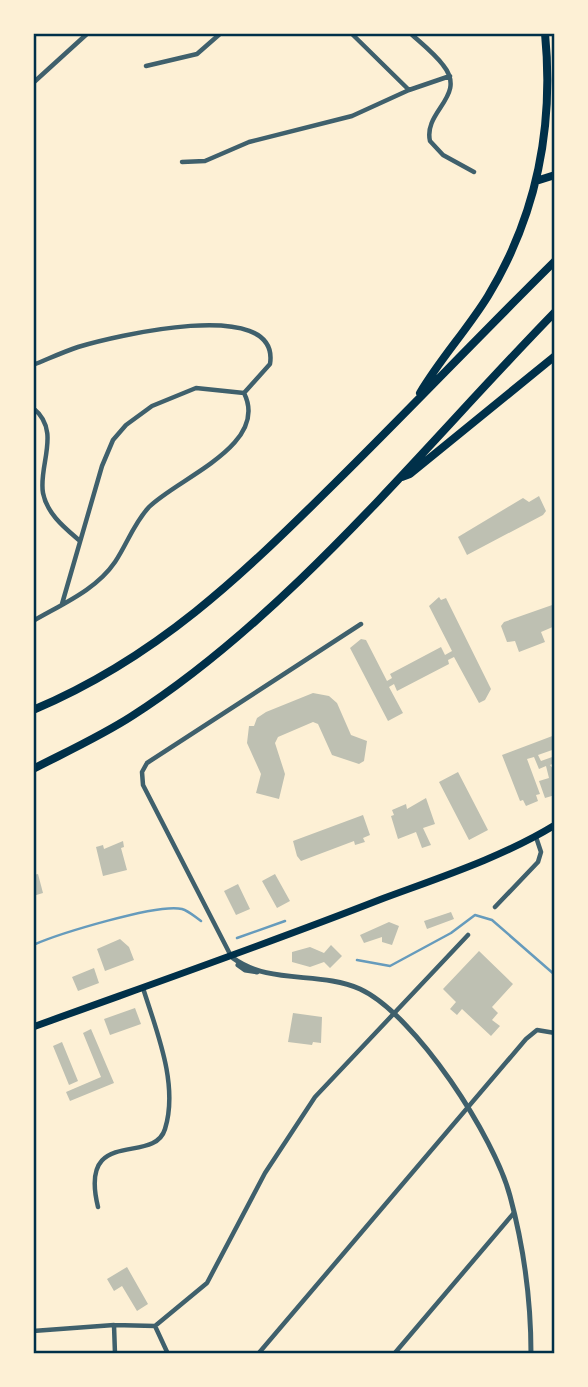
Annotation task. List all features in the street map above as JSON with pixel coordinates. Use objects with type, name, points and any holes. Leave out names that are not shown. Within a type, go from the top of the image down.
[{"type":"highway","points":[[413,406],[489,294],[517,237],[536,181],[547,128],[545,33]]},
{"type":"highway","points":[[536,181],[555,175]]},
{"type":"highway","points":[[33,710],[113,672],[197,613],[268,549],[555,261]]},
{"type":"highway","points":[[33,769],[131,716],[197,669],[269,607],[399,478],[555,312]]},
{"type":"highway","points":[[399,478],[410,474],[555,356]]},
{"type":"main road","points":[[33,1027],[232,957],[536,837],[555,825]]},
{"type":"street","points":[[33,83],[88,33]]},
{"type":"street","points":[[146,66],[197,54],[221,33]]},
{"type":"street","points":[[351,33],[409,90]]},
{"type":"street","points":[[410,33],[443,65],[450,76],[450,95],[429,129],[430,141],[434,149],[474,172]]},
{"type":"street","points":[[182,162],[210,160],[249,142],[352,116],[409,90],[450,76]]},
{"type":"street","points":[[33,366],[77,347],[157,328],[218,326],[257,333],[267,343],[270,363],[244,393]]},
{"type":"street","points":[[62,604],[109,449],[137,414],[196,388],[244,393]]},
{"type":"street","points":[[33,621],[99,582],[115,562],[138,520],[149,507],[197,470],[224,455],[238,441],[247,414],[248,401],[244,393]]},
{"type":"street","points":[[33,408],[45,428],[49,443],[42,481],[43,496],[59,523],[80,541]]},
{"type":"street","points":[[360,624],[147,763],[142,772],[143,785],[232,957],[243,970],[348,985],[373,997],[393,1012],[435,1059],[468,1108],[502,1174],[528,1278],[531,1354]]},
{"type":"street","points":[[495,907],[538,862],[541,852],[536,837]]},
{"type":"street","points":[[33,1331],[114,1325],[155,1326],[207,1283],[265,1173],[315,1097],[468,935]]},
{"type":"street","points":[[98,1208],[92,1183],[98,1166],[108,1154],[154,1143],[165,1131],[168,1099],[164,1060],[143,988]]},
{"type":"street","points":[[258,1354],[526,1039],[537,1030],[555,1033]]},
{"type":"street","points":[[394,1354],[513,1214]]},
{"type":"street","points":[[114,1325],[115,1354]]},
{"type":"street","points":[[155,1326],[168,1354]]},
{"type":"building","points":[[539,496],[546,511],[543,515],[467,555],[458,537],[523,498],[529,502]]},
{"type":"building","points":[[439,597],[441,600],[446,598],[491,689],[485,700],[479,703],[454,657],[448,660],[449,664],[397,691],[394,684],[389,687],[403,713],[388,721],[350,648],[361,639],[366,640],[387,681],[392,678],[390,674],[441,647],[445,655],[452,651],[429,606]]},
{"type":"building","points":[[555,604],[555,626],[541,632],[545,642],[519,652],[515,641],[507,642],[501,626],[504,622]]},
{"type":"building","points":[[313,693],[329,696],[337,703],[351,735],[367,741],[364,761],[359,764],[332,755],[318,724],[313,722],[278,737],[275,743],[285,774],[279,799],[256,793],[261,774],[247,743],[249,726],[254,726],[257,718],[266,712]]},
{"type":"building","points":[[555,735],[555,749],[538,755],[541,761],[555,756],[555,763],[550,765],[555,771],[555,795],[545,798],[539,781],[549,778],[546,766],[539,769],[534,757],[527,759],[540,794],[536,795],[538,801],[526,806],[523,800],[520,801],[502,755]]},
{"type":"building","points":[[458,772],[488,830],[469,840],[439,782]]},
{"type":"building","points":[[426,798],[435,824],[423,828],[431,845],[422,848],[416,832],[398,839],[391,816],[394,815],[392,810],[406,804],[407,809]]},
{"type":"building","points":[[363,815],[370,835],[363,838],[365,842],[355,845],[354,841],[301,861],[297,856],[293,841]]},
{"type":"building","points":[[123,841],[124,847],[121,848],[127,870],[103,876],[96,847],[103,845],[104,849]]},
{"type":"building","points":[[38,874],[43,893],[33,896],[33,875]]},
{"type":"building","points":[[275,874],[290,901],[277,908],[262,881]]},
{"type":"building","points":[[238,884],[250,909],[236,915],[224,891]]},
{"type":"building","points":[[451,912],[454,919],[427,929],[424,921]]},
{"type":"building","points":[[389,922],[399,926],[392,945],[382,942],[382,937],[364,943],[360,935]]},
{"type":"building","points":[[120,939],[129,947],[134,960],[105,971],[97,949]]},
{"type":"building","points":[[331,945],[342,956],[330,968],[324,962],[310,967],[292,962],[292,952],[310,947],[324,953]]},
{"type":"building","points":[[479,951],[513,984],[492,1007],[498,1013],[492,1020],[500,1026],[491,1036],[462,1009],[457,1015],[450,1009],[456,1002],[443,989]]},
{"type":"building","points":[[94,968],[99,983],[78,991],[72,977]]},
{"type":"building","points":[[135,1008],[141,1024],[110,1035],[104,1019]]},
{"type":"building","points":[[293,1013],[322,1017],[321,1043],[313,1042],[312,1045],[288,1042]]},
{"type":"building","points":[[91,1029],[114,1083],[70,1101],[66,1092],[101,1077],[83,1033]]},
{"type":"building","points":[[62,1042],[78,1081],[69,1085],[53,1046]]},
{"type":"building","points":[[127,1267],[148,1304],[137,1311],[122,1286],[114,1291],[107,1279]]},
{"type":"waterway","points":[[33,945],[85,927],[170,908],[182,909],[201,921]]},
{"type":"waterway","points":[[357,960],[390,966],[451,933],[475,915],[492,920],[555,975]]},
{"type":"waterway","points":[[237,938],[285,921]]}]
